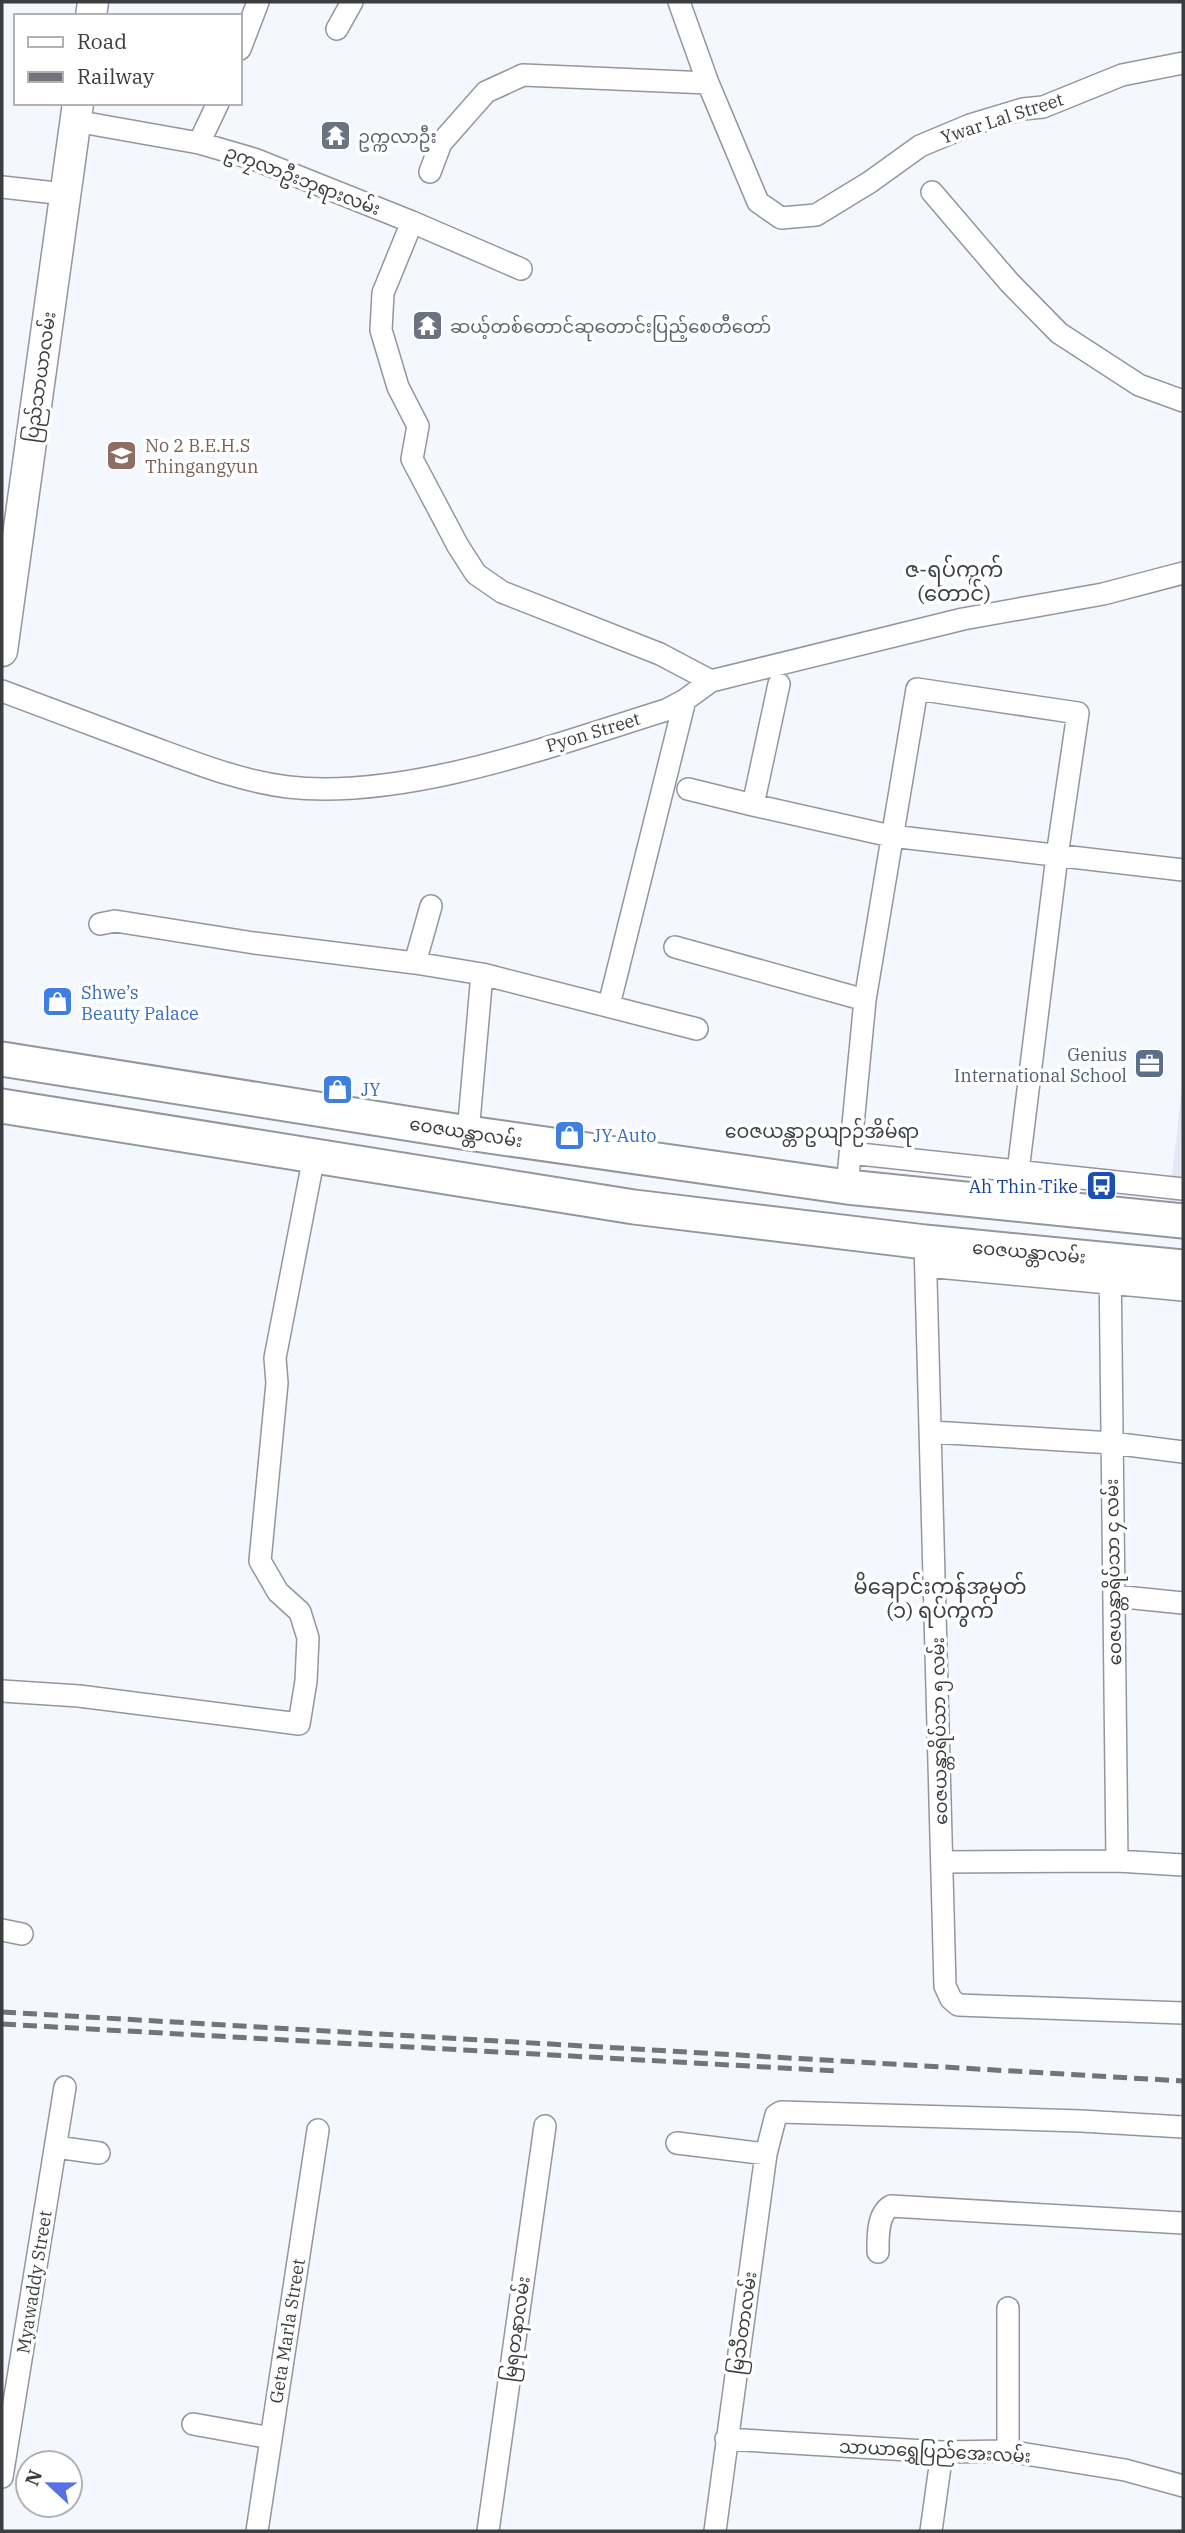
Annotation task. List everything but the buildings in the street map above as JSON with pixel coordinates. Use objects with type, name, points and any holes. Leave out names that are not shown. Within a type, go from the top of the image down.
[{"type":"main road","name":"ဝေဇယန္တာလမ်း","points":[[2,1059],[468,1133],[847,1187],[1183,1208]]},
{"type":"main road","name":"ဝေဇယန္တာလမ်း","points":[[2,1106],[925,1254],[1110,1271],[1183,1267]]},
{"type":"main road","points":[[634,1207],[642,1158]]},
{"type":"street","points":[[242,44],[258,2]]},
{"type":"street","points":[[337,29],[352,2]]},
{"type":"street","points":[[430,172],[441,143],[486,92],[523,75],[708,83],[679,2]]},
{"type":"street","name":"Ywar Lal Street","points":[[708,83],[758,202],[781,218],[816,215],[870,182],[920,146],[970,125],[1023,109],[1043,107],[1122,75],[1183,64]]},
{"type":"street","points":[[199,143],[217,105]]},
{"type":"street","name":"ဥကၠလာဦးဘုရားလမ်း","points":[[77,112],[254,159],[522,269]]},
{"type":"street","name":"ပြည်သာယာလမ်း","points":[[2,651],[10,543],[77,112]]},
{"type":"street","points":[[2,187],[65,194]]},
{"type":"street","points":[[932,192],[1009,282],[1059,333],[1139,385],[1183,401]]},
{"type":"street","points":[[412,222],[383,293],[381,330],[398,387],[418,426],[412,459],[458,547],[476,574],[502,592],[660,654],[711,681]]},
{"type":"street","name":"Pyon Street","points":[[2,691],[225,774],[288,787],[351,789],[458,771],[666,710],[711,681],[949,622],[1103,594],[1183,573]]},
{"type":"street","points":[[753,805],[779,684]]},
{"type":"street","points":[[847,1187],[865,1000],[917,689],[1078,713],[1057,856],[1018,1171]]},
{"type":"street","points":[[609,1005],[685,700]]},
{"type":"street","points":[[688,789],[891,836],[1183,870]]},
{"type":"street","points":[[415,963],[431,906]]},
{"type":"street","points":[[100,924],[116,921],[482,974],[697,1029]]},
{"type":"street","points":[[675,947],[865,1000]]},
{"type":"street","points":[[468,1133],[482,974]]},
{"type":"street","points":[[850,1153],[1018,1171],[1183,1208]]},
{"type":"street","points":[[2,1691],[79,1696],[299,1724],[306,1681],[308,1638],[300,1612],[278,1592],[260,1561],[277,1383],[275,1358],[314,1156]]},
{"type":"street","name":"ဝေဇယန္တာရိပ်သာ ၅ လမ်း","points":[[925,1254],[932,1432],[945,1986],[951,1999],[958,2005],[1183,2013]]},
{"type":"street","points":[[1110,1271],[1183,1290]]},
{"type":"street","name":"ဝေဇယန္တာရိပ်သာ ၄ လမ်း","points":[[1110,1271],[1117,1861]]},
{"type":"street","points":[[932,1432],[1112,1443],[1183,1452]]},
{"type":"street","points":[[1114,1596],[1183,1603]]},
{"type":"street","points":[[942,1862],[1117,1861],[1183,1865]]},
{"type":"street","name":"Myawaddy Street","points":[[2,2477],[8,2407],[65,2087]]},
{"type":"street","name":"မြသီတာလမ်း","points":[[715,2531],[766,2154],[776,2115],[781,2112],[1081,2121],[1183,2127]]},
{"type":"street","name":"မြရတနာလမ်း","points":[[488,2531],[545,2126]]},
{"type":"street","name":"Geta Marla Street","points":[[257,2531],[318,2130]]},
{"type":"street","points":[[677,2143],[766,2154]]},
{"type":"street","points":[[55,2147],[99,2153]]},
{"type":"street","points":[[877,2252],[884,2211],[891,2206],[1183,2223]]},
{"type":"street","points":[[1008,2308],[1008,2451]]},
{"type":"street","points":[[193,2424],[271,2438]]},
{"type":"street","name":"သာယာရွှေပြည်အေးလမ်း","points":[[726,2439],[942,2452],[1008,2451],[1125,2470],[1183,2486]]},
{"type":"street","points":[[931,2531],[942,2452]]},
{"type":"shaded area","points":[[1183,1079],[1183,1202],[1169,1201]]},
{"type":"railway","points":[[2,2012],[1183,2081]]},
{"type":"railway","points":[[2,2024],[837,2071]]},
{"type":"place","name":"ဥက္ကလာဦး","points":[[335,136]]},
{"type":"place","name":"ဆယ့်တစ်တောင်ဆုတောင်းပြည့်စေတီတော်","points":[[427,326]]},
{"type":"place","name":"No 2 B.E.H.S Thingangyun","points":[[122,455]]},
{"type":"place","name":"Shwe’s Beauty Palace","points":[[58,1002]]},
{"type":"place","name":"Genius International School","points":[[1150,1064]]},
{"type":"place","name":"JY","points":[[338,1089]]},
{"type":"place","name":"JY Auto","points":[[570,1135]]},
{"type":"place","name":"Ah Thin Tike","points":[[1101,1186]]},
{"type":"district","name":"ဇ-ရပ်ကွက် (တောင်)","points":[[954,581]]},
{"type":"district","name":"ဝေဇယန္တာဥယျာဉ်အိမ်ရာ","points":[[822,1131]]},
{"type":"district","name":"မိချောင်းကန်အမှတ် (၁) ရပ်ကွက်","points":[[940,1598]]}]
